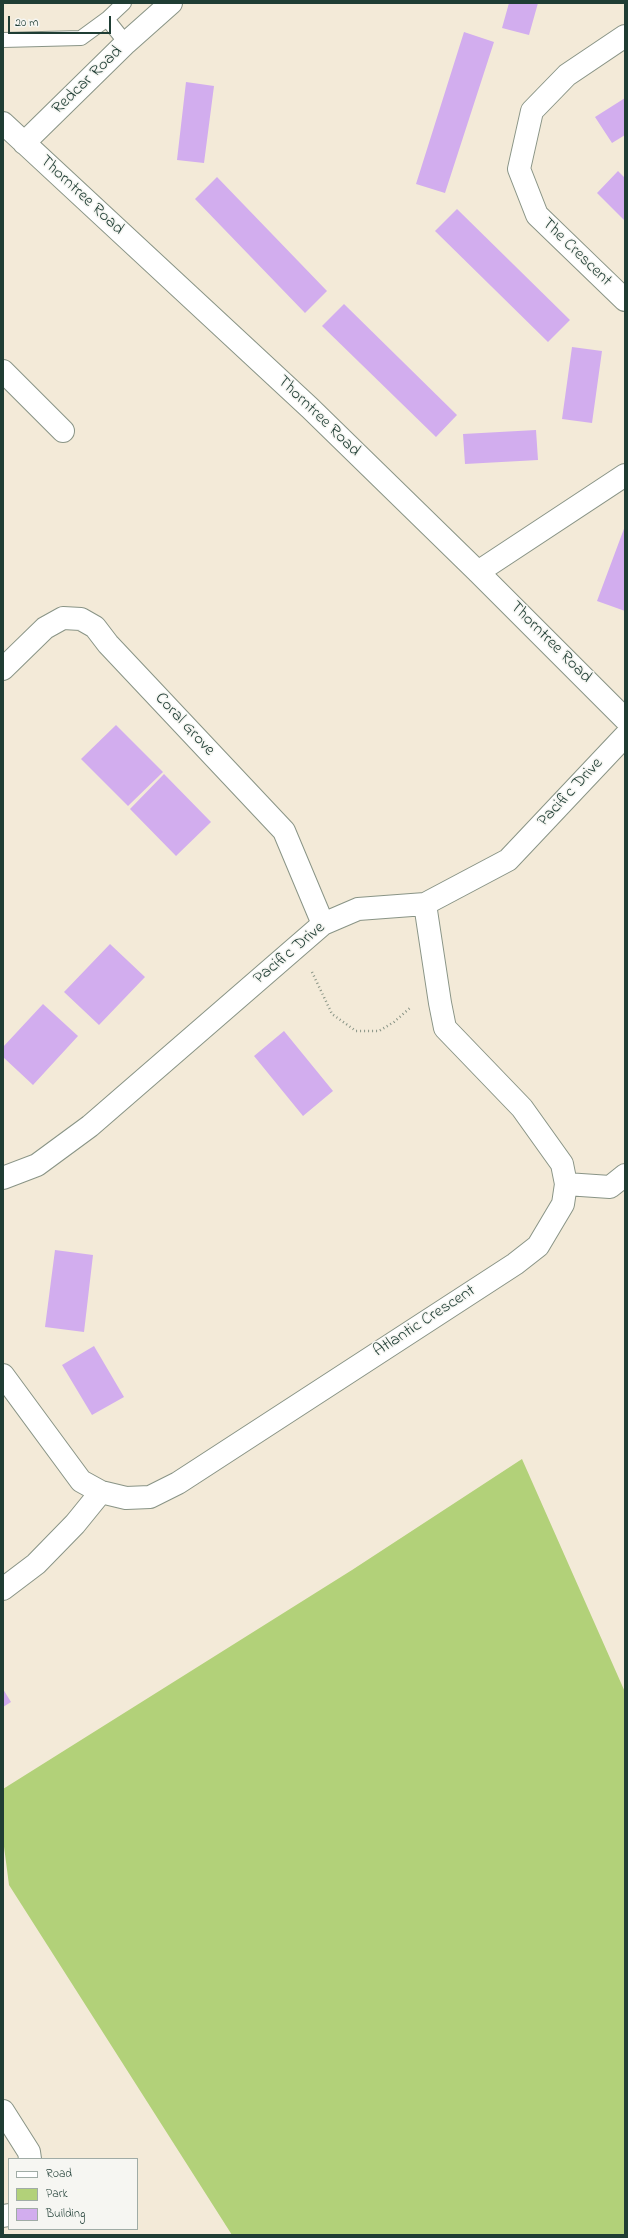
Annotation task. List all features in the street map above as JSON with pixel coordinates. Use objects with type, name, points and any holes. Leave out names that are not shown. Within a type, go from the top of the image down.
[{"type":"street","name":"Redcar Road","points":[[24,143],[126,44],[171,3]]},
{"type":"street","name":"The Crescent","points":[[625,36],[567,75],[532,112],[519,169],[537,215],[625,300]]},
{"type":"street","name":"Thorntree Road","points":[[3,123],[310,408],[478,572],[625,719]]},
{"type":"street","points":[[3,372],[63,431]]},
{"type":"street","points":[[478,572],[625,476]]},
{"type":"street","name":"Coral Grove","points":[[3,669],[45,628],[63,618],[81,619],[95,627],[108,644],[284,831],[323,924]]},
{"type":"street","name":"Pacific Drive","points":[[3,1178],[38,1165],[90,1126],[300,946],[323,924],[358,909],[426,904],[508,860],[625,736]]},
{"type":"street","name":"Atlantic Crescent","points":[[3,1375],[81,1481],[101,1492],[126,1498],[150,1497],[178,1483],[515,1264],[538,1246],[563,1204],[566,1184],[562,1164],[522,1108],[445,1028],[426,904]]},
{"type":"street","points":[[566,1184],[610,1187],[625,1175]]},
{"type":"street","points":[[3,1589],[36,1564],[75,1524],[101,1492]]},
{"type":"street","points":[[3,2111],[29,2152],[30,2158]]},
{"type":"lane","points":[[3,40],[81,38],[124,3]]},
{"type":"lane","points":[[106,19],[126,44]]},
{"type":"path","points":[[300,946],[332,1014],[356,1031],[379,1031],[394,1022],[408,1010],[436,976]]},
{"type":"green space","points":[[522,1459],[625,1692],[625,2235],[232,2235],[9,1885],[3,1839],[3,1789],[352,1570]]},
{"type":"building","points":[[509,3],[538,3],[529,35],[502,28]]},
{"type":"building","points":[[464,32],[494,42],[445,193],[416,184]]},
{"type":"building","points":[[186,82],[214,86],[204,163],[177,160]]},
{"type":"building","points":[[625,98],[625,135],[612,143],[595,117]]},
{"type":"building","points":[[618,171],[625,178],[625,221],[597,193]]},
{"type":"building","points":[[217,177],[327,291],[305,313],[195,199]]},
{"type":"building","points":[[457,209],[570,320],[548,342],[435,231]]},
{"type":"building","points":[[344,304],[457,415],[436,437],[322,326]]},
{"type":"building","points":[[572,347],[602,351],[592,423],[562,419]]},
{"type":"building","points":[[536,430],[538,460],[465,464],[463,434]]},
{"type":"building","points":[[625,526],[625,611],[597,601]]},
{"type":"building","points":[[116,725],[163,772],[128,806],[81,759]]},
{"type":"building","points":[[164,774],[211,822],[176,856],[130,809]]},
{"type":"building","points":[[110,944],[145,977],[99,1025],[64,992]]},
{"type":"building","points":[[43,1004],[78,1036],[33,1085],[3,1057],[3,1047]]},
{"type":"building","points":[[284,1031],[333,1091],[303,1116],[254,1056]]},
{"type":"building","points":[[55,1250],[93,1255],[84,1332],[45,1327]]},
{"type":"building","points":[[94,1346],[124,1397],[92,1415],[62,1365]]},
{"type":"building","points":[[3,1689],[11,1702],[3,1707]]}]
